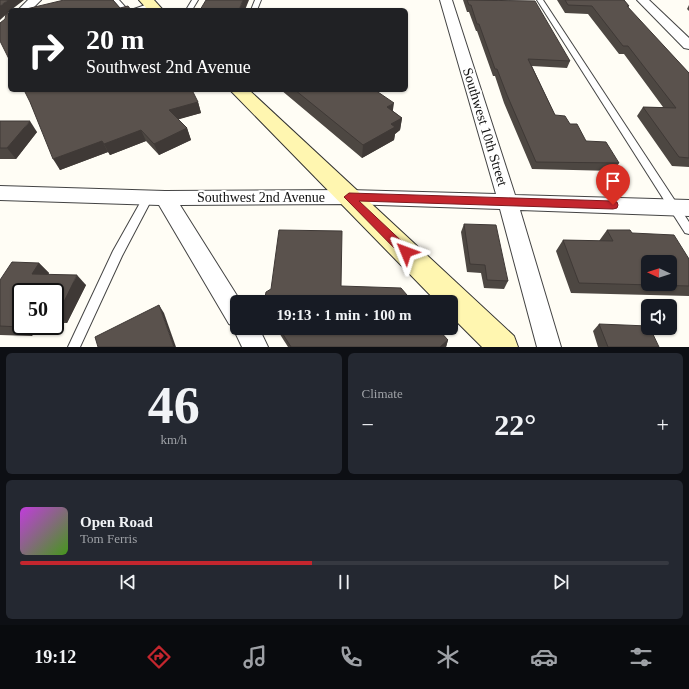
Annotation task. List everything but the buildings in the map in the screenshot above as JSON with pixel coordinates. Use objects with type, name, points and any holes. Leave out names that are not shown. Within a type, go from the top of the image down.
[{"type":"main road","points":[[241,92],[503,347]]},
{"type":"street","points":[[26,8],[35,0]]},
{"type":"street","name":"Southwest 10th Street","points":[[446,0],[508,202],[549,347]]},
{"type":"street","points":[[643,0],[689,44]]},
{"type":"street","name":"Southwest 2nd Avenue","points":[[0,193],[157,197],[349,197],[681,207]]},
{"type":"street","points":[[157,197],[230,306]]},
{"type":"street","points":[[249,335],[256,347]]},
{"type":"lane","points":[[116,0],[123,8]]},
{"type":"lane","points":[[540,0],[681,207],[689,230]]},
{"type":"lane","points":[[141,8],[151,5]]},
{"type":"lane","points":[[74,347],[117,254],[157,197]]},
{"type":"route","points":[[406,252],[349,197],[613,205]]}]
